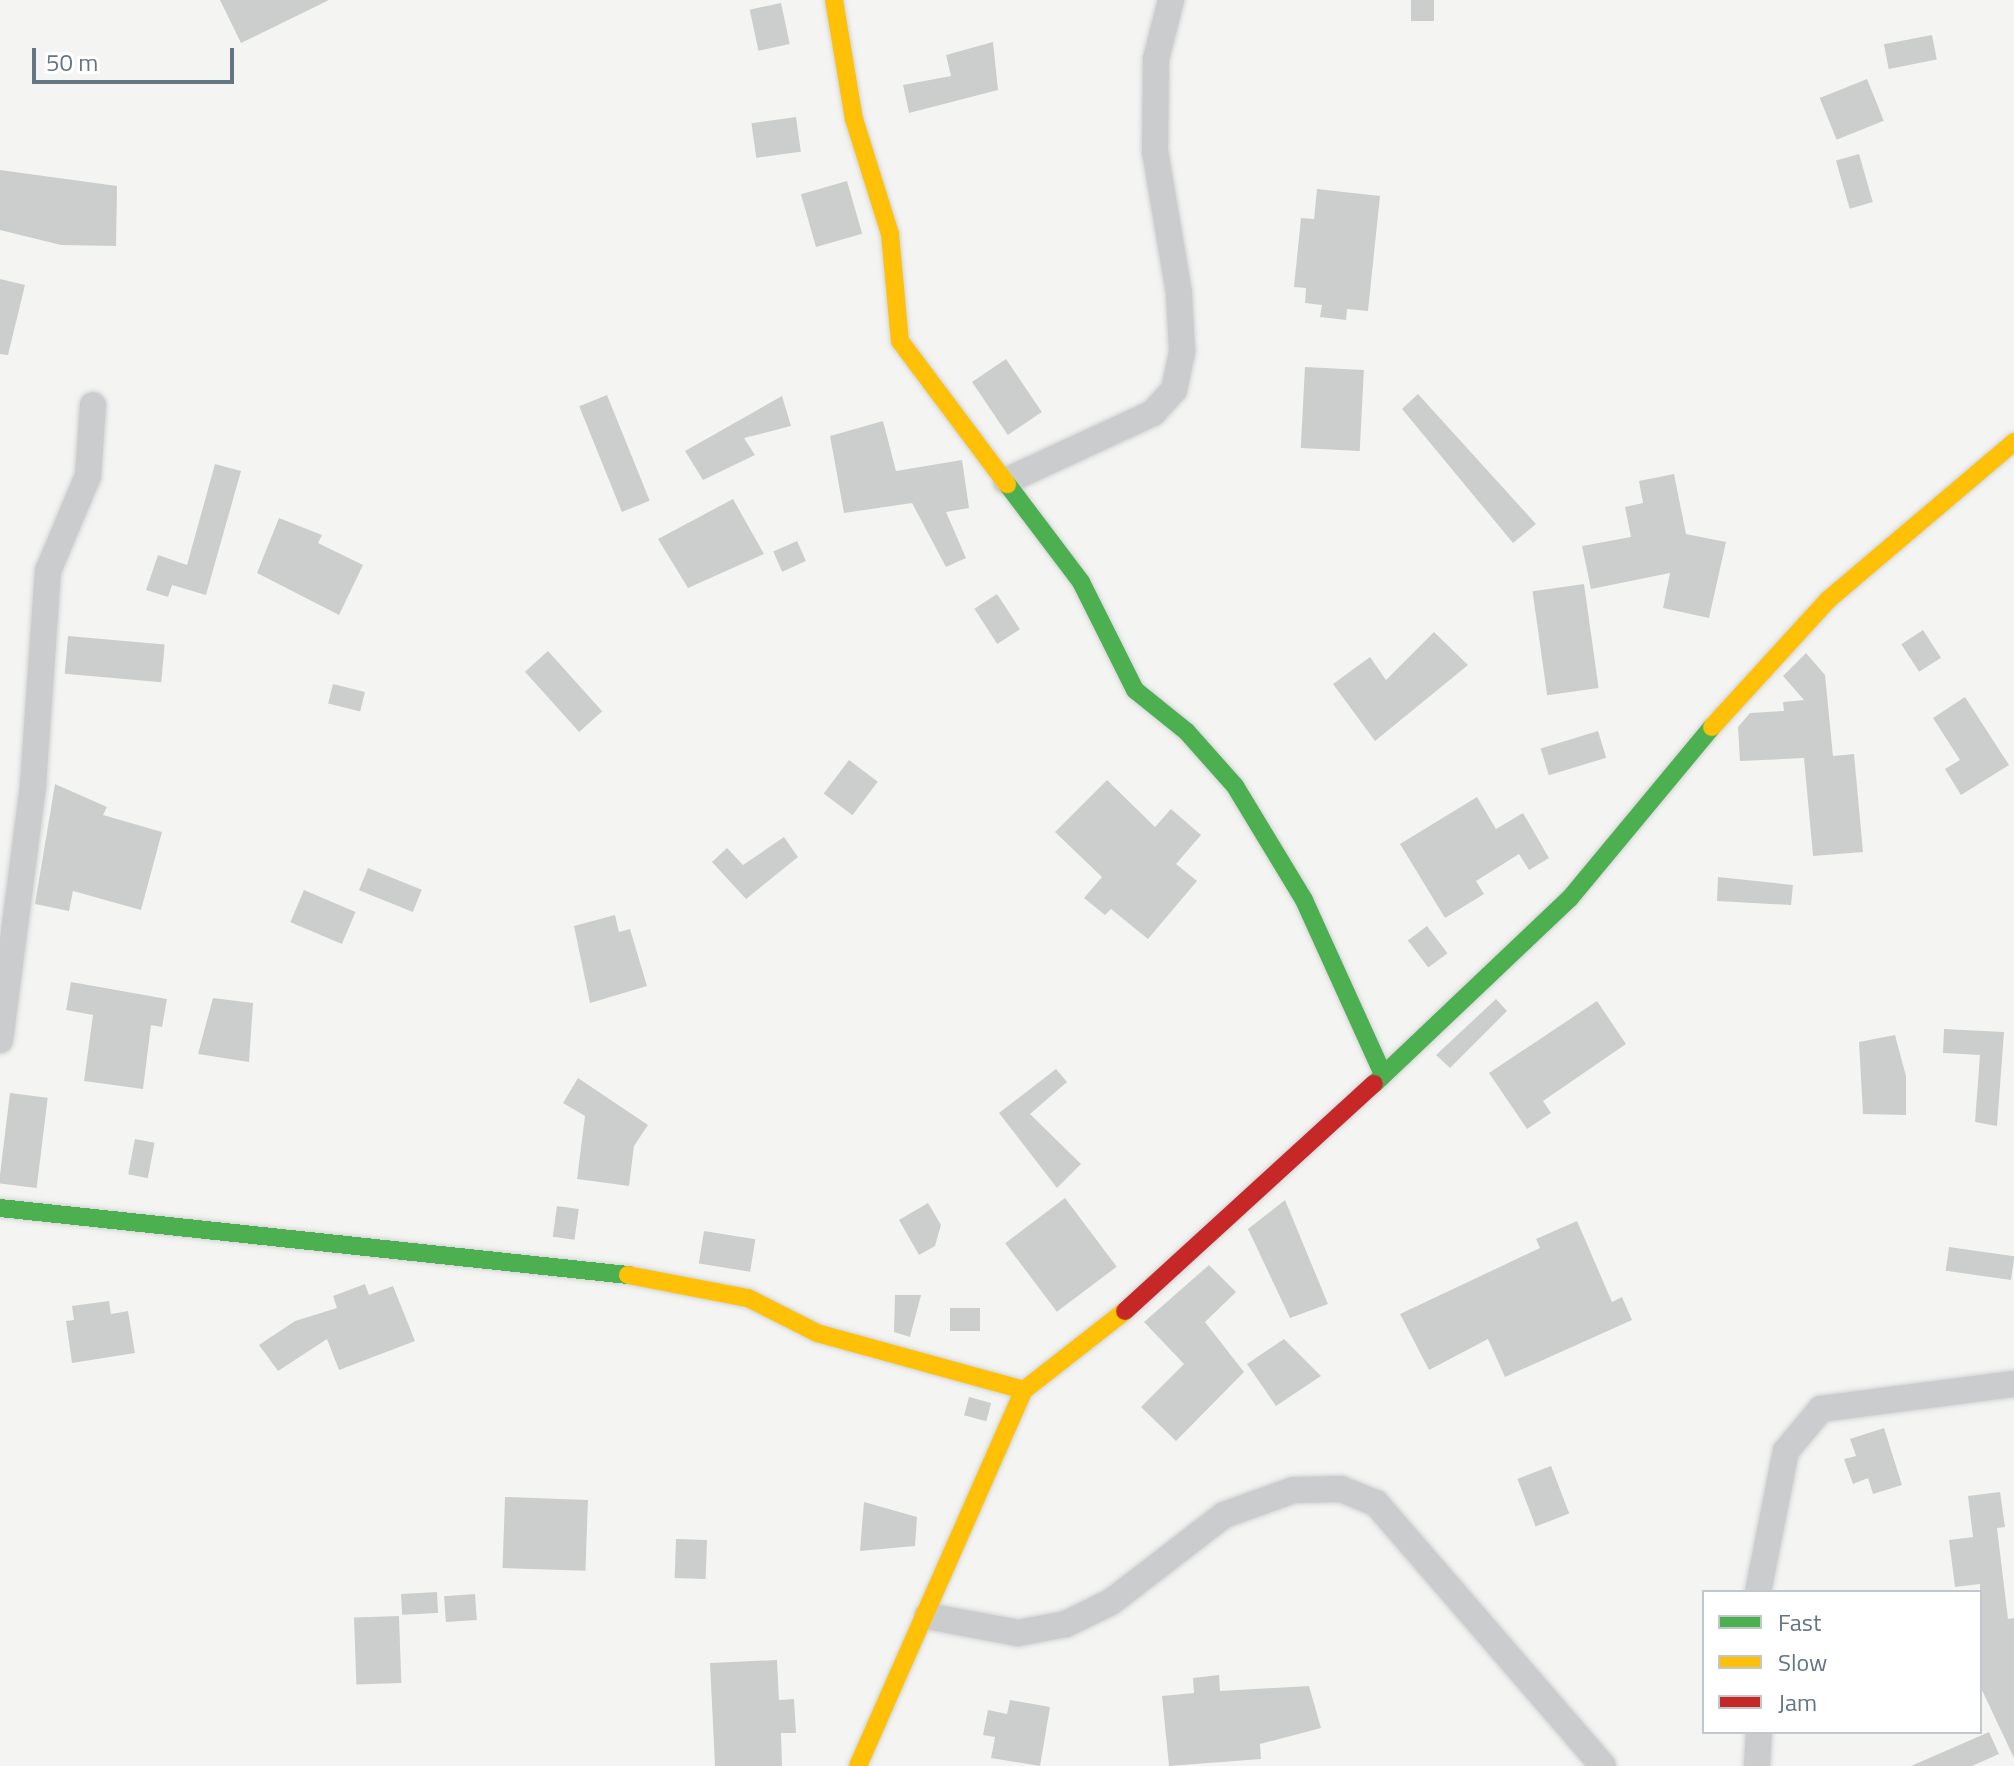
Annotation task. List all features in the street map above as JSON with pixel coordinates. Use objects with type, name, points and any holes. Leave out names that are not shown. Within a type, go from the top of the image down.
[{"type":"street","points":[[834,0],[854,119],[890,234],[900,341],[1081,582],[1135,690],[1187,732],[1235,786],[1304,900],[1383,1074]]},
{"type":"street","points":[[1006,481],[1153,413],[1174,390],[1182,351],[1179,293],[1155,151],[1156,59],[1171,0]]},
{"type":"street","points":[[0,1040],[33,785],[48,571],[88,476],[93,405]]},
{"type":"street","points":[[858,1766],[927,1616],[1024,1390],[1150,1291],[1570,898],[1756,673],[1829,599],[2014,442]]},
{"type":"street","points":[[0,1208],[655,1278],[748,1298],[817,1333],[1024,1390]]},
{"type":"street","points":[[1758,1590],[1786,1451],[1821,1409],[2014,1384]]},
{"type":"street","points":[[927,1616],[1018,1633],[1066,1624],[1111,1602],[1224,1515],[1294,1490],[1341,1489],[1376,1503],[1603,1766]]},
{"type":"street","points":[[1757,1766],[1759,1734]]},
{"type":"building","points":[[220,0],[329,0],[241,43]]},
{"type":"building","points":[[1411,0],[1434,0],[1434,21],[1411,21]]},
{"type":"building","points":[[781,3],[790,44],[758,51],[750,10]]},
{"type":"building","points":[[1932,35],[1937,60],[1889,69],[1884,44]]},
{"type":"building","points":[[993,42],[998,90],[909,113],[903,85],[951,76],[946,55]]},
{"type":"building","points":[[1867,79],[1884,121],[1837,140],[1820,98]]},
{"type":"building","points":[[796,117],[801,152],[756,158],[751,123]]},
{"type":"building","points":[[1859,154],[1873,202],[1850,209],[1836,161]]},
{"type":"building","points":[[0,170],[117,186],[116,246],[61,245],[0,230]]},
{"type":"building","points":[[847,181],[862,234],[816,247],[801,194]]},
{"type":"building","points":[[1317,189],[1380,196],[1368,311],[1347,309],[1346,320],[1320,317],[1322,305],[1305,303],[1306,288],[1294,287],[1301,218],[1314,219]]},
{"type":"building","points":[[0,279],[25,285],[8,355],[0,354]]},
{"type":"building","points":[[1006,359],[1042,412],[1008,435],[972,382]]},
{"type":"building","points":[[1305,367],[1364,370],[1360,451],[1301,448]]},
{"type":"building","points":[[1418,394],[1536,524],[1513,543],[1402,409]]},
{"type":"building","points":[[607,395],[650,501],[622,512],[579,406]]},
{"type":"building","points":[[782,396],[791,426],[744,438],[755,455],[703,480],[685,451]]},
{"type":"building","points":[[883,421],[896,471],[962,460],[969,508],[946,512],[966,558],[946,567],[912,503],[844,513],[830,436]]},
{"type":"building","points":[[215,464],[241,471],[206,595],[172,585],[168,597],[146,590],[158,555],[187,565]]},
{"type":"building","points":[[1674,474],[1686,534],[1726,542],[1709,618],[1663,608],[1670,573],[1591,589],[1582,546],[1631,537],[1625,507],[1643,503],[1639,481]]},
{"type":"building","points":[[733,499],[764,554],[688,588],[658,539]]},
{"type":"building","points":[[279,518],[322,535],[318,543],[363,565],[339,615],[257,573]]},
{"type":"building","points":[[797,541],[806,561],[782,572],[773,552]]},
{"type":"building","points":[[1584,584],[1599,688],[1547,695],[1533,591]]},
{"type":"building","points":[[997,594],[1020,629],[997,644],[974,609]]},
{"type":"building","points":[[1923,630],[1941,658],[1919,672],[1901,644]]},
{"type":"building","points":[[1434,632],[1468,665],[1375,741],[1333,684],[1370,657],[1386,680]]},
{"type":"building","points":[[68,636],[165,644],[161,682],[65,674]]},
{"type":"building","points":[[548,651],[602,711],[579,732],[525,672]]},
{"type":"building","points":[[1806,653],[1825,675],[1833,756],[1854,754],[1863,852],[1813,856],[1804,758],[1740,761],[1738,727],[1750,713],[1784,711],[1783,702],[1804,700],[1783,676]]},
{"type":"building","points":[[333,684],[365,692],[360,711],[328,703]]},
{"type":"building","points":[[1965,697],[2009,765],[1961,795],[1945,769],[1960,760],[1933,718]]},
{"type":"building","points":[[1598,731],[1606,758],[1549,775],[1541,749]]},
{"type":"building","points":[[849,760],[878,782],[852,815],[824,794]]},
{"type":"building","points":[[1107,780],[1155,827],[1171,809],[1201,835],[1176,864],[1197,881],[1148,939],[1111,909],[1105,915],[1084,898],[1102,877],[1055,832]]},
{"type":"building","points":[[55,784],[107,807],[103,815],[162,832],[141,910],[73,891],[69,911],[35,904]]},
{"type":"building","points":[[1477,797],[1496,829],[1523,813],[1549,858],[1529,870],[1519,854],[1476,881],[1484,894],[1445,918],[1400,844]]},
{"type":"building","points":[[784,837],[798,857],[746,899],[712,862],[727,848],[743,865]]},
{"type":"building","points":[[368,868],[422,890],[413,912],[359,890]]},
{"type":"building","points":[[1718,877],[1793,885],[1791,905],[1717,901]]},
{"type":"building","points":[[304,890],[356,912],[342,944],[290,922]]},
{"type":"building","points":[[615,915],[619,932],[630,929],[647,986],[590,1003],[574,926]]},
{"type":"building","points":[[1427,926],[1447,953],[1428,968],[1408,940]]},
{"type":"building","points":[[71,982],[167,999],[162,1027],[151,1025],[143,1089],[84,1081],[93,1015],[66,1010]]},
{"type":"building","points":[[213,998],[253,1003],[249,1062],[198,1054]]},
{"type":"building","points":[[1496,999],[1507,1011],[1450,1068],[1436,1055]]},
{"type":"building","points":[[1597,1001],[1626,1044],[1543,1101],[1551,1113],[1527,1129],[1489,1073]]},
{"type":"building","points":[[1944,1029],[2004,1032],[1997,1126],[1975,1122],[1980,1055],[1943,1053]]},
{"type":"building","points":[[1895,1035],[1906,1076],[1906,1115],[1863,1114],[1859,1042]]},
{"type":"building","points":[[1056,1069],[1067,1082],[1030,1114],[1081,1164],[1057,1188],[999,1113]]},
{"type":"building","points":[[578,1078],[648,1125],[634,1146],[629,1186],[577,1179],[585,1116],[563,1103]]},
{"type":"building","points":[[10,1093],[48,1098],[37,1188],[0,1183]]},
{"type":"building","points":[[135,1139],[155,1143],[148,1178],[128,1174]]},
{"type":"building","points":[[1065,1198],[1117,1267],[1057,1312],[1005,1243]]},
{"type":"building","points":[[1285,1200],[1328,1304],[1290,1318],[1248,1229]]},
{"type":"building","points":[[928,1203],[941,1225],[935,1246],[919,1255],[899,1220]]},
{"type":"building","points":[[557,1206],[579,1209],[574,1240],[553,1237]]},
{"type":"building","points":[[1577,1221],[1612,1302],[1622,1297],[1632,1320],[1505,1377],[1488,1339],[1429,1370],[1400,1314],[1540,1248],[1536,1239]]},
{"type":"building","points":[[704,1231],[755,1239],[750,1272],[699,1264]]},
{"type":"building","points":[[1949,1247],[2014,1256],[2011,1280],[1946,1271]]},
{"type":"building","points":[[1209,1265],[1236,1292],[1205,1322],[1244,1372],[1176,1441],[1141,1407],[1184,1364],[1144,1322]]},
{"type":"building","points":[[365,1284],[369,1295],[393,1286],[415,1341],[339,1370],[327,1339],[278,1371],[259,1345],[295,1321],[337,1308],[333,1296]]},
{"type":"building","points":[[895,1295],[921,1295],[910,1337],[894,1332]]},
{"type":"building","points":[[109,1301],[111,1314],[128,1311],[135,1353],[72,1363],[66,1321],[74,1320],[72,1306]]},
{"type":"building","points":[[950,1308],[980,1308],[980,1331],[950,1331]]},
{"type":"building","points":[[1284,1339],[1321,1376],[1276,1406],[1247,1364]]},
{"type":"building","points":[[969,1397],[991,1403],[986,1421],[964,1415]]},
{"type":"building","points":[[1884,1428],[1902,1485],[1873,1494],[1868,1478],[1853,1484],[1844,1459],[1856,1456],[1850,1439]]},
{"type":"building","points":[[1551,1466],[1569,1514],[1536,1527],[1517,1479]]},
{"type":"building","points":[[2000,1492],[2005,1527],[1997,1528],[2008,1619],[2014,1618],[2014,1758],[1982,1690],[1980,1584],[1955,1587],[1949,1540],[1973,1537],[1968,1496]]},
{"type":"building","points":[[505,1497],[588,1500],[585,1571],[503,1568]]},
{"type":"building","points":[[864,1502],[917,1517],[915,1546],[860,1551]]},
{"type":"building","points":[[676,1539],[707,1540],[706,1579],[675,1578]]},
{"type":"building","points":[[437,1592],[438,1613],[402,1615],[401,1594]]},
{"type":"building","points":[[475,1594],[477,1620],[446,1622],[444,1596]]},
{"type":"building","points":[[399,1616],[401,1683],[356,1685],[354,1618]]},
{"type":"building","points":[[777,1660],[779,1700],[794,1699],[796,1733],[781,1733],[782,1766],[715,1766],[710,1663]]},
{"type":"building","points":[[1219,1675],[1220,1691],[1309,1686],[1321,1728],[1260,1744],[1261,1759],[1169,1766],[1162,1696],[1194,1693],[1193,1678]]},
{"type":"building","points":[[1010,1700],[1050,1707],[1040,1766],[991,1758],[995,1737],[983,1735],[988,1710],[1007,1714]]},
{"type":"building","points":[[1989,1732],[1999,1754],[1972,1766],[1911,1766]]},
{"type":"traffic: fast","points":[[1007,484],[1081,582],[1135,690],[1187,732],[1235,786],[1304,900],[1383,1074]]},
{"type":"traffic: fast","points":[[1374,1084],[1570,898],[1712,727]]},
{"type":"traffic: fast","points":[[0,1208],[628,1275]]},
{"type":"traffic: slow","points":[[834,0],[854,119],[890,234],[900,341],[1007,484]]},
{"type":"traffic: slow","points":[[1712,727],[1829,599],[2014,442]]},
{"type":"traffic: slow","points":[[628,1275],[748,1298],[817,1333],[1024,1390]]},
{"type":"traffic: slow","points":[[858,1766],[1024,1390],[1125,1311]]},
{"type":"traffic: jam","points":[[1125,1311],[1374,1084]]}]
